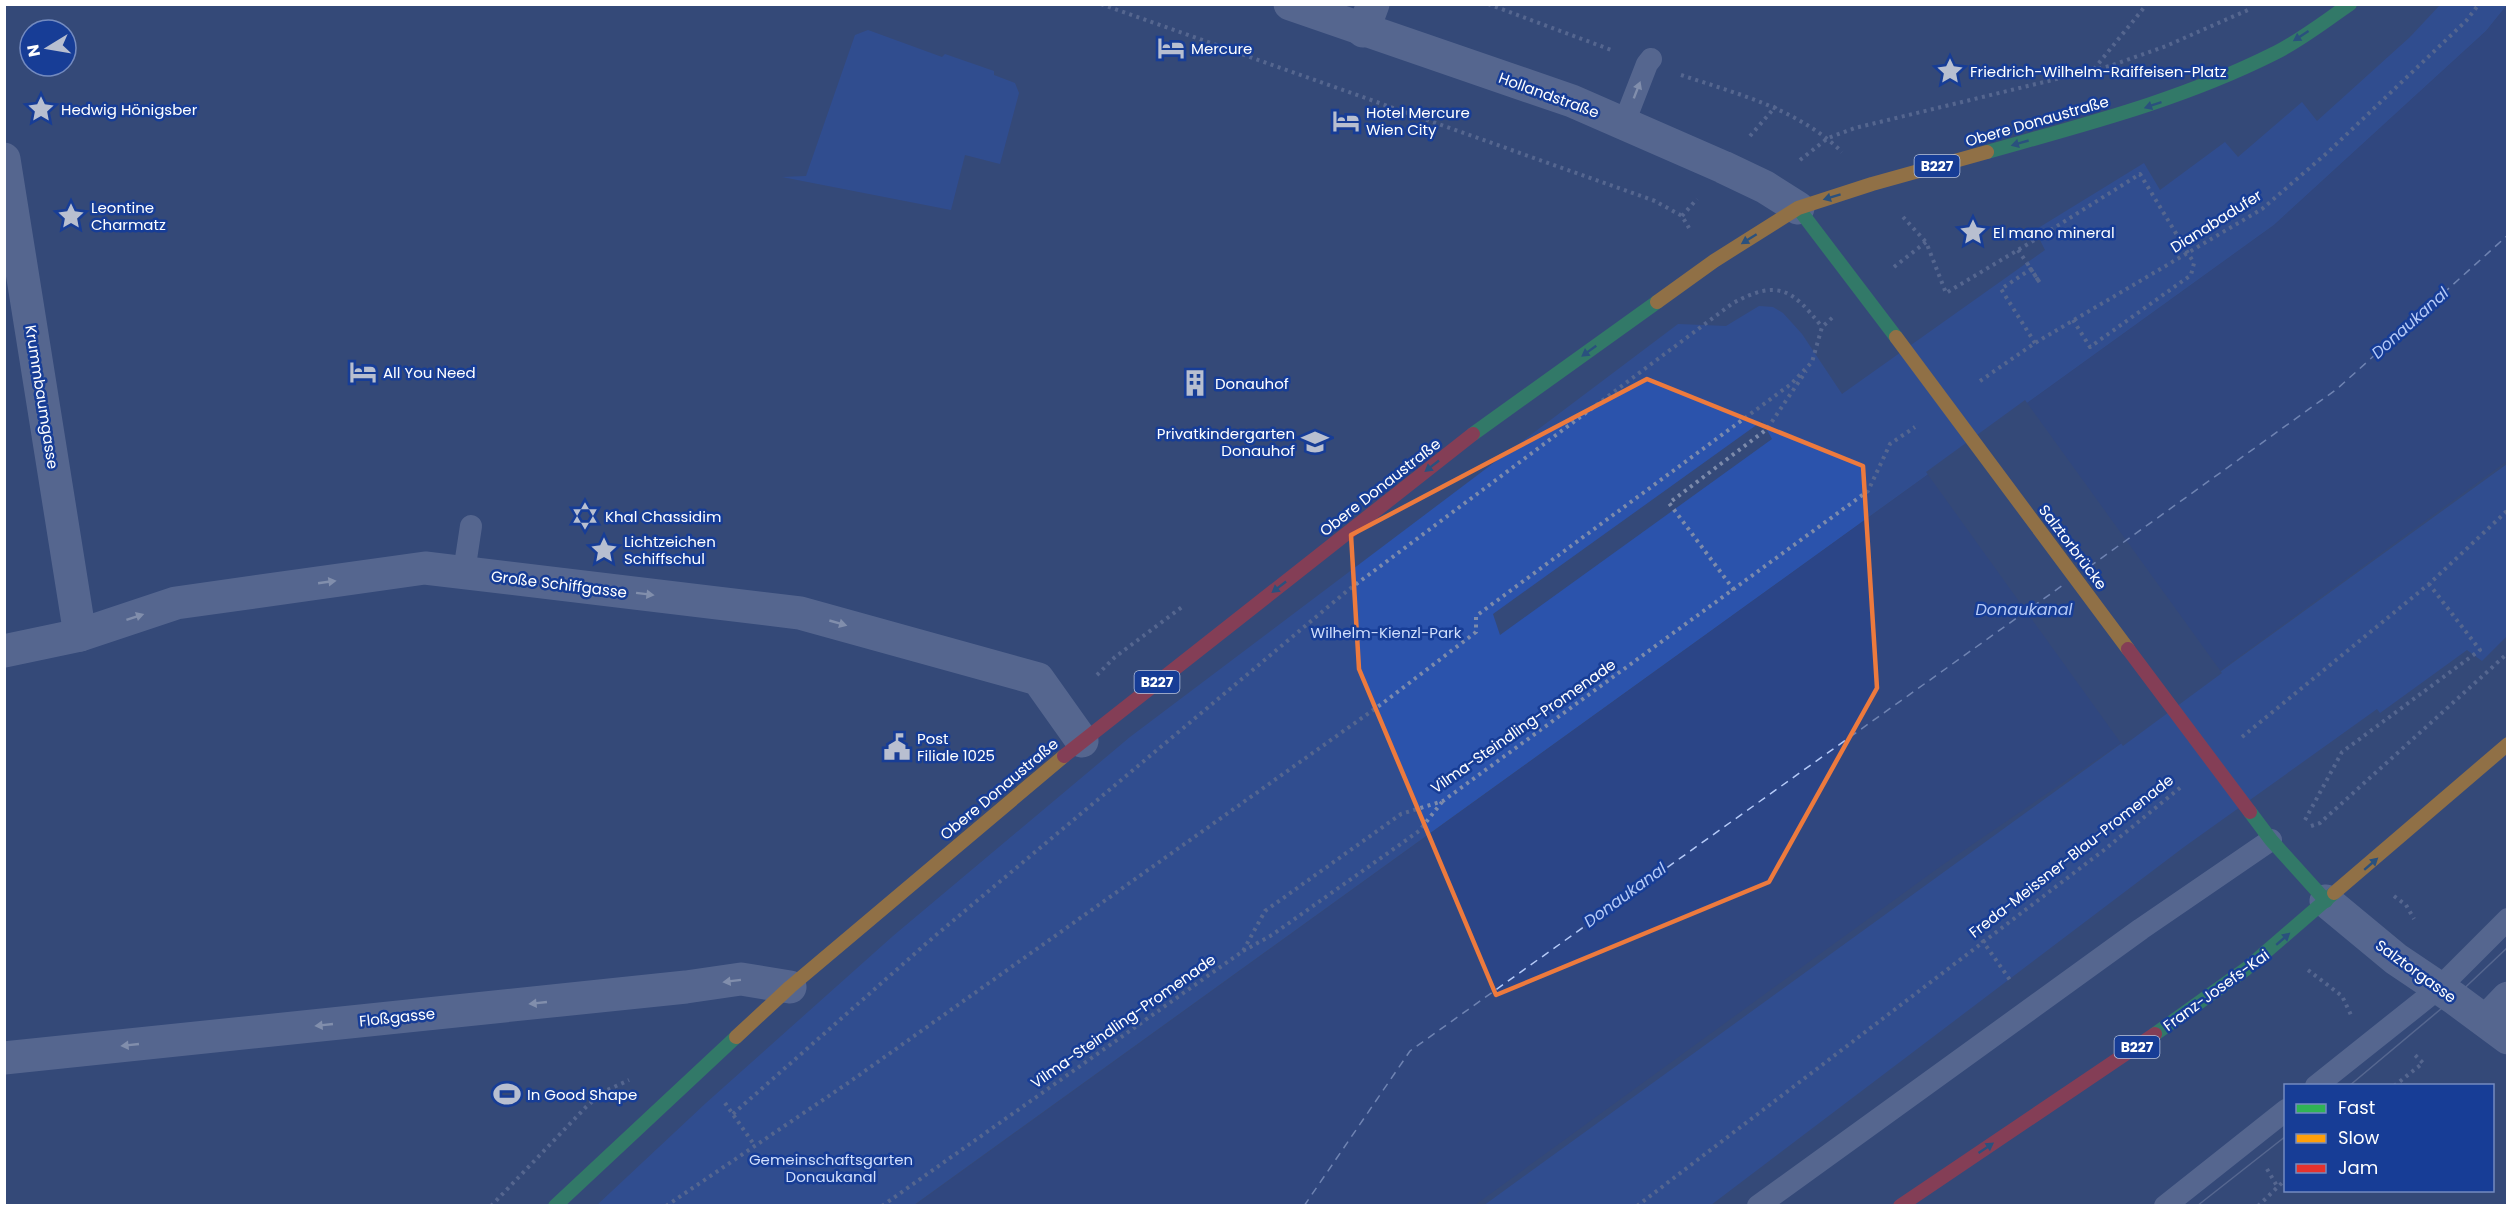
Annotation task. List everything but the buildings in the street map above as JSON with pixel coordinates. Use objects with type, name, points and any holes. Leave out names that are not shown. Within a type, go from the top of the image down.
[{"type":"main road","name":"Obere Donaustraße","points":[[555,1206],[790,987],[1082,741],[1478,430],[1714,261],[1798,208],[1872,184],[2145,108],[2208,85],[2276,53],[2350,4]]},
{"type":"main road","name":"Salztorbrücke","points":[[1798,208],[2271,840],[2326,902]]},
{"type":"main road","name":"Franz-Josefs-Kai","points":[[1900,1206],[2130,1052],[2276,945],[2508,744]]},
{"type":"street","name":"Hollandstraße","points":[[1290,4],[1368,18],[1624,123],[1755,182],[1798,208]]},
{"type":"street","name":"Krummbaumgasse","points":[[4,159],[17,319],[80,635]]},
{"type":"street","name":"Große Schiffgasse","points":[[4,651],[80,635],[176,603],[425,568],[800,613],[1038,679],[1082,741]]},
{"type":"street","name":"Salztorgasse","points":[[2326,902],[2396,959],[2439,988],[2500,1019]]},
{"type":"street","name":"Floßgasse","points":[[4,1058],[686,987],[741,979],[790,987]]},
{"type":"lane","points":[[1624,123],[1649,61]]},
{"type":"lane","points":[[464,572],[471,526]]},
{"type":"lane","points":[[1758,1206],[2141,929],[2271,840]]},
{"type":"lane","points":[[2319,1084],[2439,988],[2508,919]]},
{"type":"lane","points":[[2165,1206],[2284,1112]]},
{"type":"path","points":[[1101,4],[1655,201],[1682,216],[1690,231]]},
{"type":"path","points":[[1488,4],[1776,106],[1828,138],[1846,156]]},
{"type":"path","points":[[2094,69],[2147,4]]},
{"type":"path","name":"Dianabadufer","points":[[1979,382],[2035,343],[2262,209],[2327,153],[2466,21],[2479,4]]},
{"type":"path","points":[[1828,138],[1855,128],[2094,69],[2166,46],[2248,10]]},
{"type":"path","points":[[1757,128],[1776,106]]},
{"type":"path","points":[[1898,264],[1926,242],[1946,293],[2140,174],[2194,263],[2191,275],[2090,347],[2073,320]]},
{"type":"path","points":[[1682,216],[1697,199]]},
{"type":"path","points":[[2018,250],[2027,263],[2036,277],[2040,283],[2031,269],[2001,289],[2035,343]]},
{"type":"path","points":[[755,1146],[733,1114],[936,935],[1347,591],[1733,303],[1751,294],[1775,289],[1794,297],[1822,327],[1812,362],[1767,429],[1669,503],[1734,590]]},
{"type":"path","points":[[666,1206],[848,1083],[1383,703],[1476,632],[1476,615],[1791,384],[1812,362]]},
{"type":"path","name":"Vilma-Steindling-Promenade","points":[[882,1206],[1243,951],[1265,911],[1401,814],[1443,801],[1868,491],[1890,444],[1917,425]]},
{"type":"path","points":[[2241,738],[2429,584],[2508,510]]},
{"type":"path","points":[[2300,830],[2342,752],[2480,650],[2429,584]]},
{"type":"path","points":[[2310,826],[2320,823],[2508,653]]},
{"type":"path","name":"Freda-Meissner-Blau-Promenade","points":[[1637,1206],[1982,940],[2104,850],[2186,783]]},
{"type":"path","points":[[1243,951],[1272,935],[1419,831],[1443,801]]},
{"type":"path","points":[[1982,940],[2010,980],[2021,981]]},
{"type":"path","points":[[2276,945],[2342,996],[2351,1015],[2347,1023]]},
{"type":"path","points":[[2397,1084],[2423,1063],[2410,1049]]},
{"type":"path","points":[[491,1206],[603,1092],[639,1075]]},
{"type":"path","points":[[2263,1162],[2277,1186]]},
{"type":"path","points":[[2258,1206],[2284,1181]]},
{"type":"highlighted area","points":[[1647,379],[1863,466],[1877,688],[1769,882],[1496,995],[1359,669],[1351,535]]},
{"type":"green space","points":[[2440,5],[2507,5],[2486,31],[2274,225],[914,1205],[596,1206],[706,1103],[893,936],[1130,737],[1678,324],[1726,326],[1759,306],[1773,307],[1783,313],[1802,334],[1842,394],[2045,250],[2035,230],[2144,163],[2160,190],[2225,142],[2238,157],[2302,102],[2317,121],[2410,37]],"holes":[[[1762,421],[1772,439],[1500,635],[1493,614]]]},
{"type":"green space","points":[[868,30],[942,57],[945,54],[994,71],[994,75],[1015,83],[1019,93],[1000,164],[965,155],[951,210],[782,177],[806,176],[855,35]]},
{"type":"green space","points":[[2507,464],[2507,636],[2482,661],[2467,650],[2380,713],[2377,709],[2184,847],[1711,1205],[1483,1206]]},
{"type":"water","name":"Donaukanal","points":[[2507,5],[2507,461],[2121,743],[1941,866],[1475,1205],[914,1206],[2274,225],[2486,31]]},
{"type":"pier","points":[[2025,400],[2222,673],[2123,746],[1926,472]]},
{"type":"ferry route","points":[[2089,567],[2337,389],[2508,235]]},
{"type":"ferry route","points":[[1304,1206],[1410,1051],[2063,585]]},
{"type":"tram line","points":[[2319,1084],[2439,988],[2508,919]]},
{"type":"tram line","points":[[2351,1084],[2454,998],[2508,947]]},
{"type":"tram line","points":[[2165,1206],[2284,1112]]},
{"type":"tram line","points":[[2197,1206],[2284,1138]]},
{"type":"traffic: fast","points":[[1987,152],[2133,110],[2203,85],[2283,49],[2350,4]]},
{"type":"traffic: fast","points":[[1798,208],[1896,337]]},
{"type":"traffic: fast","points":[[1473,434],[1657,302]]},
{"type":"traffic: fast","points":[[2250,812],[2271,840],[2326,901]]},
{"type":"traffic: fast","points":[[2155,1034],[2246,969],[2334,893]]},
{"type":"traffic: fast","points":[[555,1206],[736,1037]]},
{"type":"traffic: slow","points":[[1657,302],[1714,261],[1798,208],[1872,184],[1987,152]]},
{"type":"traffic: slow","points":[[1896,337],[2128,649]]},
{"type":"traffic: slow","points":[[2334,893],[2508,744]]},
{"type":"traffic: slow","points":[[736,1037],[790,987],[1064,756]]},
{"type":"traffic: jam","points":[[1064,756],[1473,434]]},
{"type":"traffic: jam","points":[[2128,649],[2250,812]]},
{"type":"traffic: jam","points":[[1900,1206],[2155,1034]]},
{"type":"place","name":"Mercure","points":[[1171,48]]},
{"type":"place","name":"Friedrich-Wilhelm-Raiffeisen-Platz","points":[[1950,71]]},
{"type":"place","name":"Hedwig Hönigsber","points":[[41,109]]},
{"type":"place","name":"Hotel Mercure Wien City","points":[[1346,121]]},
{"type":"place","name":"Leontine Charmatz","points":[[71,216]]},
{"type":"place","name":"El mano mineral","points":[[1973,232]]},
{"type":"place","name":"All You Need","points":[[363,372]]},
{"type":"place","name":"Donauhof","points":[[1195,383]]},
{"type":"place","name":"Privatkindergarten Donauhof","points":[[1315,442]]},
{"type":"place","name":"Khal Chassidim","points":[[585,516]]},
{"type":"place","name":"Lichtzeichen Schiffschul","points":[[604,550]]},
{"type":"place","name":"Post Filiale 1025","points":[[897,747]]},
{"type":"place","name":"In Good Shape","points":[[507,1094]]},
{"type":"park label","name":"Wilhelm-Kienzl-Park","points":[[1386,632]]},
{"type":"park label","name":"Gemeinschaftsgarten Donaukanal","points":[[831,1168]]}]
